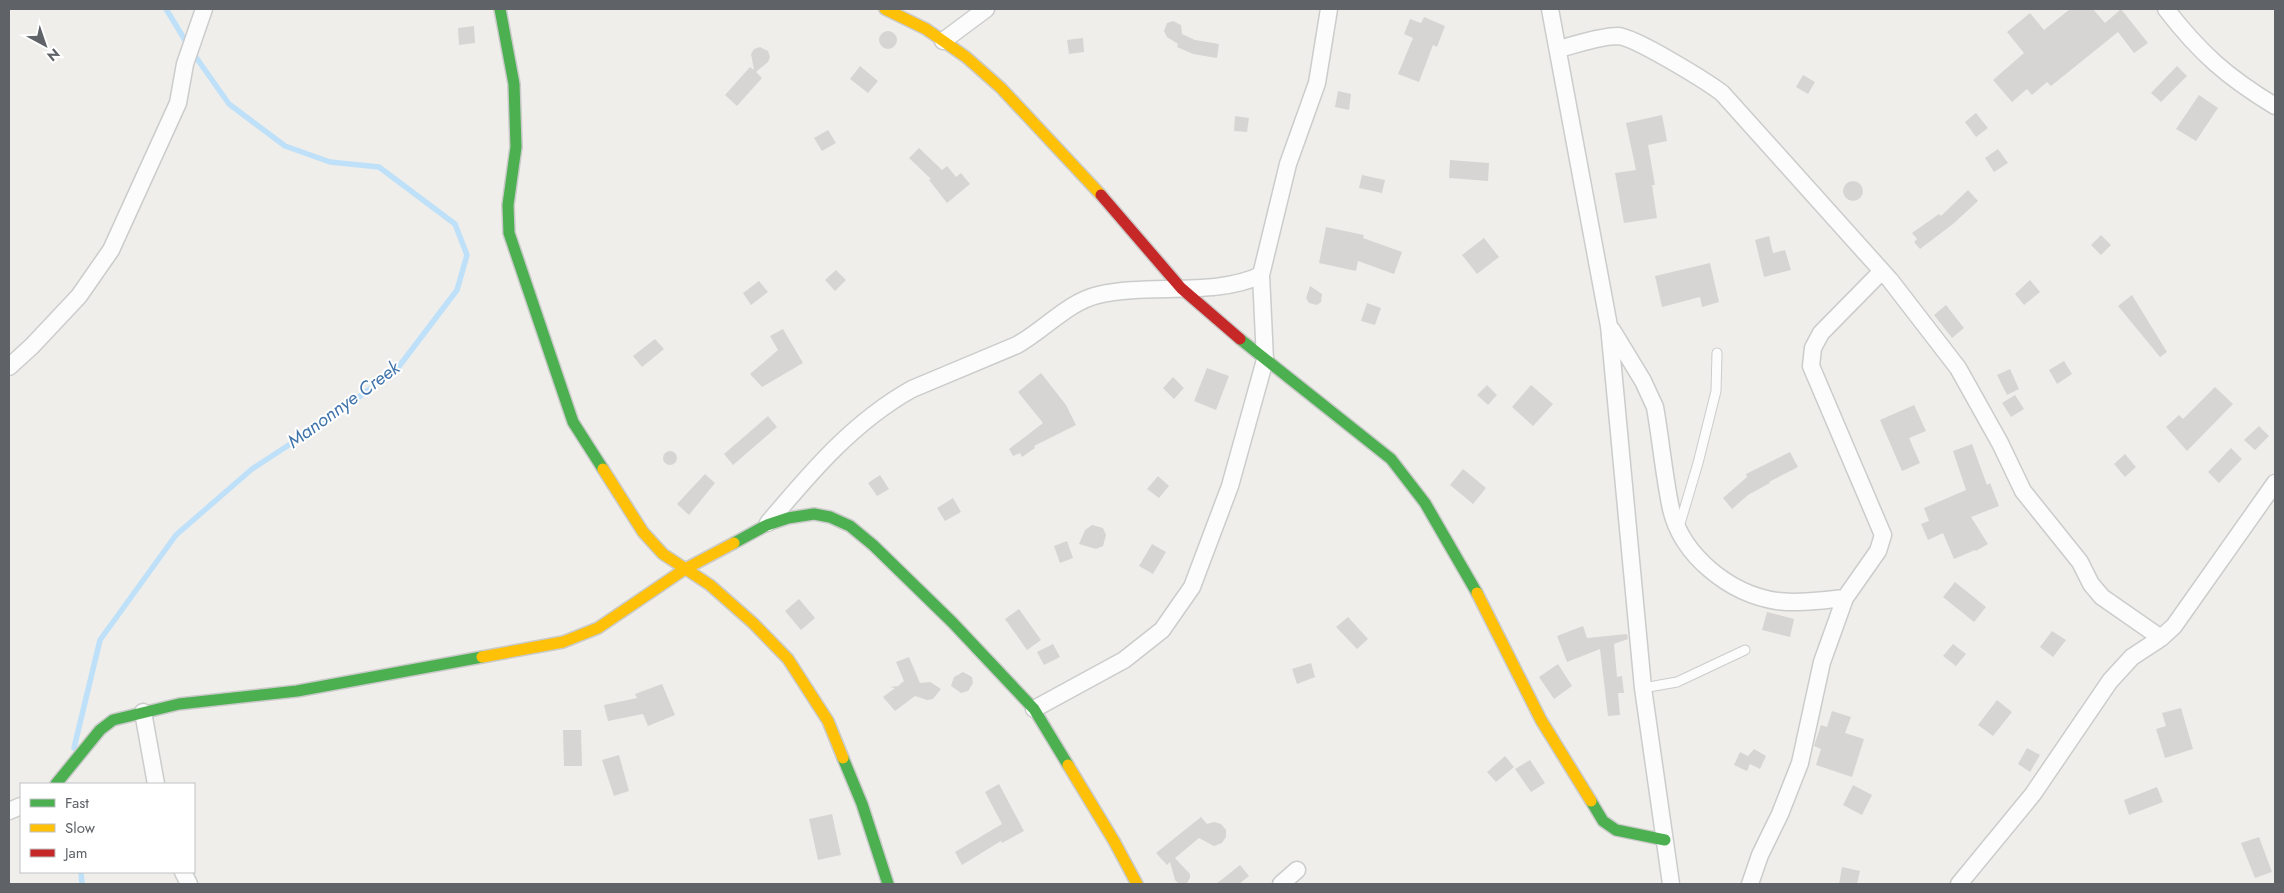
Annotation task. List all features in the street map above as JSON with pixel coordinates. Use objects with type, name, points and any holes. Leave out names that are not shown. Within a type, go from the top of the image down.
[{"type":"street","points":[[9,367],[32,346],[79,296],[111,250],[178,103],[185,64],[204,9]]},
{"type":"street","points":[[500,9],[514,84],[516,147],[508,205],[509,233],[564,399],[574,422],[643,532],[664,554],[710,585],[753,623],[788,659],[828,721],[862,804],[888,884]]},
{"type":"street","points":[[885,9],[926,28],[966,57],[1001,88],[1085,177],[1181,288],[1265,360],[1391,459],[1425,503],[1483,604],[1541,720],[1602,821],[1616,830],[1665,840]]},
{"type":"street","points":[[943,41],[986,9]]},
{"type":"street","points":[[1034,709],[1124,660],[1162,630],[1192,587],[1230,486],[1265,360],[1261,275],[1288,164],[1317,83],[1329,9]]},
{"type":"street","points":[[1550,9],[1609,326],[1643,688],[1671,884]]},
{"type":"street","points":[[2166,9],[2188,38],[2209,60],[2247,89],[2275,106]]},
{"type":"street","points":[[1558,49],[1608,37],[1628,38],[1710,84],[1734,106],[1882,271],[1958,368],[2000,443],[2022,491],[2080,562],[2092,584],[2102,597],[2161,638]]},
{"type":"street","points":[[1750,884],[1760,855],[1780,814],[1800,763],[1822,662],[1846,598],[1878,551],[1883,535],[1811,366],[1812,348],[1821,333],[1882,271]]},
{"type":"street","points":[[767,525],[834,447],[854,429],[896,398],[912,389],[1017,346],[1034,336],[1072,307],[1096,296],[1117,292],[1241,284],[1261,275]]},
{"type":"street","points":[[1609,326],[1643,381],[1655,407],[1672,510],[1678,527],[1702,563],[1714,574],[1746,590],[1775,600],[1798,602],[1846,598]]},
{"type":"street","points":[[1959,884],[2033,794],[2114,675],[2132,657],[2161,638],[2174,626],[2275,483]]},
{"type":"street","points":[[57,783],[100,730],[113,720],[178,704],[297,692],[564,642],[598,628],[685,569],[767,525],[788,518],[814,514],[830,517],[850,526],[873,545],[952,622],[1034,709],[1104,824],[1137,884]]},
{"type":"street","points":[[143,712],[156,783]]},
{"type":"street","points":[[1281,884],[1297,870]]},
{"type":"lane","points":[[1678,527],[1716,391],[1717,353]]},
{"type":"lane","points":[[1643,688],[1677,682],[1745,650]]},
{"type":"building","points":[[2070,9],[2093,9],[2105,23],[2121,9],[2148,43],[2134,53],[2118,32],[2051,86],[2047,82],[2032,95],[2027,89],[2012,102],[1993,80],[2024,53],[2007,32],[2030,13],[2044,30]]},
{"type":"building","points":[[1424,17],[1445,26],[1437,47],[1433,45],[1419,82],[1398,74],[1413,38],[1404,34],[1410,19],[1421,23]]},
{"type":"building","points":[[1173,21],[1181,25],[1182,34],[1195,40],[1219,44],[1217,58],[1193,54],[1177,47],[1178,44],[1167,37],[1164,31],[1167,23]]},
{"type":"building","points":[[474,26],[475,43],[459,45],[458,28]]},
{"type":"building","points":[[888,31],[894,34],[897,40],[894,46],[888,49],[882,46],[879,40],[882,34]]},
{"type":"building","points":[[1083,38],[1084,52],[1069,54],[1067,40]]},
{"type":"building","points":[[760,47],[768,51],[770,57],[768,62],[756,72],[762,78],[737,106],[725,95],[750,67],[754,70],[751,54],[754,49]]},
{"type":"building","points":[[860,66],[878,81],[868,93],[850,79]]},
{"type":"building","points":[[2177,66],[2187,76],[2161,102],[2151,93]]},
{"type":"building","points":[[1803,75],[1815,82],[1808,94],[1796,87]]},
{"type":"building","points":[[1338,91],[1351,94],[1349,110],[1335,107]]},
{"type":"building","points":[[2199,95],[2218,108],[2196,141],[2176,129]]},
{"type":"building","points":[[1976,113],[1988,128],[1976,137],[1965,122]]},
{"type":"building","points":[[1662,115],[1667,141],[1648,145],[1655,185],[1652,185],[1657,218],[1624,223],[1615,173],[1636,170],[1626,123]]},
{"type":"building","points":[[1235,116],[1249,118],[1247,132],[1234,131]]},
{"type":"building","points":[[828,130],[836,143],[822,151],[814,138]]},
{"type":"building","points":[[919,148],[942,170],[947,166],[956,177],[961,173],[970,184],[947,203],[929,180],[931,179],[909,158]]},
{"type":"building","points":[[1998,149],[2008,163],[1994,172],[1985,158]]},
{"type":"building","points":[[1450,160],[1489,163],[1488,181],[1449,178]]},
{"type":"building","points":[[1362,175],[1385,180],[1382,193],[1359,188]]},
{"type":"building","points":[[1853,181],[1860,184],[1863,191],[1860,198],[1853,201],[1846,198],[1843,191],[1846,184]]},
{"type":"building","points":[[1968,190],[1978,201],[1953,224],[1920,249],[1914,242],[1917,239],[1912,233],[1939,214],[1941,216]]},
{"type":"building","points":[[1326,227],[1364,235],[1363,238],[1402,252],[1394,274],[1358,261],[1356,271],[1319,263]]},
{"type":"building","points":[[2101,235],[2111,245],[2101,255],[2091,245]]},
{"type":"building","points":[[1769,236],[1773,253],[1785,250],[1791,270],[1764,277],[1755,240]]},
{"type":"building","points":[[1484,238],[1499,257],[1477,274],[1462,255]]},
{"type":"building","points":[[1710,263],[1719,302],[1702,307],[1700,297],[1662,307],[1655,276]]},
{"type":"building","points":[[836,270],[846,280],[835,291],[825,280]]},
{"type":"building","points":[[2030,280],[2040,292],[2024,305],[2015,294]]},
{"type":"building","points":[[759,281],[768,292],[751,305],[743,293]]},
{"type":"building","points":[[1310,286],[1322,294],[1321,302],[1317,305],[1309,303],[1306,298]]},
{"type":"building","points":[[2132,295],[2167,352],[2160,357],[2118,306]]},
{"type":"building","points":[[1367,303],[1381,308],[1375,325],[1361,321]]},
{"type":"building","points":[[1946,305],[1964,328],[1952,338],[1934,315]]},
{"type":"building","points":[[783,329],[803,363],[762,387],[750,374],[778,350],[770,336]]},
{"type":"building","points":[[655,339],[664,349],[642,367],[633,356]]},
{"type":"building","points":[[2064,361],[2072,374],[2057,384],[2049,370]]},
{"type":"building","points":[[1207,368],[1229,376],[1216,410],[1194,401]]},
{"type":"building","points":[[2010,369],[2019,389],[2007,395],[1997,375]]},
{"type":"building","points":[[1041,373],[1066,405],[1076,425],[1034,446],[1035,448],[1022,457],[1020,453],[1013,456],[1009,449],[1043,423],[1018,392]]},
{"type":"building","points":[[1173,377],[1184,388],[1174,399],[1163,388]]},
{"type":"building","points":[[1487,385],[1497,395],[1488,405],[1477,395]]},
{"type":"building","points":[[1531,385],[1553,404],[1533,426],[1512,407]]},
{"type":"building","points":[[2215,387],[2233,404],[2187,451],[2166,427],[2179,415],[2183,419]]},
{"type":"building","points":[[2015,395],[2024,409],[2011,417],[2002,403]]},
{"type":"building","points":[[1914,405],[1926,431],[1909,438],[1920,463],[1902,471],[1880,420]]},
{"type":"building","points":[[768,416],[777,427],[733,465],[724,454]]},
{"type":"building","points":[[2259,426],[2269,436],[2255,450],[2244,440]]},
{"type":"building","points":[[1972,444],[1987,485],[1990,483],[1999,506],[1971,517],[1988,544],[1976,551],[1954,559],[1943,533],[1928,540],[1921,524],[1929,521],[1924,508],[1966,490],[1953,451]]},
{"type":"building","points":[[2231,448],[2242,459],[2219,483],[2208,472]]},
{"type":"building","points":[[667,451],[673,451],[677,458],[673,465],[667,465],[663,461],[663,455]]},
{"type":"building","points":[[1790,452],[1798,467],[1748,495],[1732,509],[1723,498],[1747,477],[1746,474]]},
{"type":"building","points":[[2125,454],[2136,467],[2125,477],[2114,464]]},
{"type":"building","points":[[1463,469],[1486,488],[1473,504],[1450,485]]},
{"type":"building","points":[[705,474],[715,483],[689,515],[677,504]]},
{"type":"building","points":[[880,475],[889,489],[877,496],[868,483]]},
{"type":"building","points":[[1158,476],[1169,486],[1159,498],[1147,489]]},
{"type":"building","points":[[953,498],[961,512],[945,521],[937,508]]},
{"type":"building","points":[[1092,525],[1103,528],[1106,535],[1103,546],[1096,549],[1079,544],[1085,530]]},
{"type":"building","points":[[1067,541],[1073,558],[1060,563],[1054,546]]},
{"type":"building","points":[[1152,544],[1166,552],[1153,574],[1139,566]]},
{"type":"building","points":[[1955,582],[1986,607],[1974,622],[1943,597]]},
{"type":"building","points":[[799,599],[815,618],[801,630],[785,611]]},
{"type":"building","points":[[1019,609],[1041,640],[1027,650],[1005,619]]},
{"type":"building","points":[[1767,612],[1794,619],[1790,637],[1762,630]]},
{"type":"building","points":[[1348,617],[1368,639],[1357,649],[1336,627]]},
{"type":"building","points":[[1583,626],[1587,638],[1627,634],[1628,639],[1614,644],[1617,677],[1622,676],[1624,693],[1618,693],[1620,715],[1608,716],[1600,649],[1567,662],[1557,636]]},
{"type":"building","points":[[2052,631],[2066,640],[2053,657],[2040,647]]},
{"type":"building","points":[[1053,644],[1060,657],[1044,665],[1037,652]]},
{"type":"building","points":[[1953,644],[1966,654],[1956,666],[1943,656]]},
{"type":"building","points":[[909,657],[920,683],[930,682],[941,689],[933,699],[927,700],[915,696],[895,711],[883,697],[895,688],[890,687],[898,686],[904,681],[896,662]]},
{"type":"building","points":[[1311,663],[1315,677],[1297,684],[1292,669]]},
{"type":"building","points":[[1558,664],[1572,686],[1554,699],[1539,677]]},
{"type":"building","points":[[963,672],[972,677],[973,683],[968,691],[961,693],[951,686],[954,677]]},
{"type":"building","points":[[662,684],[675,715],[648,726],[643,714],[608,721],[604,705],[637,698],[635,694]]},
{"type":"building","points":[[1997,700],[2012,712],[1993,736],[1978,725]]},
{"type":"building","points":[[2181,708],[2193,749],[2165,758],[2156,729],[2166,726],[2162,713]]},
{"type":"building","points":[[1832,711],[1851,717],[1845,733],[1864,739],[1852,777],[1816,765],[1821,749],[1814,746],[1821,725],[1827,727]]},
{"type":"building","points":[[563,730],[581,730],[582,766],[564,766]]},
{"type":"building","points":[[2027,748],[2040,755],[2030,772],[2018,764]]},
{"type":"building","points":[[1754,749],[1766,756],[1760,769],[1750,764],[1747,771],[1734,765],[1740,752],[1748,756]]},
{"type":"building","points":[[619,755],[629,791],[614,796],[602,760]]},
{"type":"building","points":[[1505,756],[1514,767],[1496,782],[1487,772]]},
{"type":"building","points":[[1530,760],[1545,783],[1531,792],[1515,769]]},
{"type":"building","points":[[999,784],[1024,831],[1002,843],[1001,841],[962,865],[955,852],[1002,824],[985,792]]},
{"type":"building","points":[[1853,785],[1872,795],[1862,815],[1843,805]]},
{"type":"building","points":[[2157,787],[2163,802],[2129,815],[2124,800]]},
{"type":"building","points":[[832,814],[841,855],[818,860],[809,819]]},
{"type":"building","points":[[1201,817],[1207,824],[1214,822],[1221,824],[1226,830],[1226,837],[1222,843],[1214,846],[1199,838],[1175,858],[1190,874],[1187,883],[1179,884],[1175,880],[1170,862],[1167,865],[1156,853]]},
{"type":"building","points":[[2259,837],[2272,872],[2255,878],[2241,843]]},
{"type":"building","points":[[1240,865],[1249,876],[1239,884],[1216,884]]},
{"type":"building","points":[[1842,867],[1860,871],[1857,884],[1839,884]]},
{"type":"waterway","name":"Manonnye Creek","points":[[166,9],[188,45]]},
{"type":"waterway","name":"Manonnye Creek","points":[[74,748],[100,640],[176,535],[252,469],[333,416],[397,369],[457,290],[467,255],[455,224],[379,167],[330,162],[285,146],[229,104],[193,53]]},
{"type":"waterway","name":"Manonnye Creek","points":[[81,873],[82,884]]},
{"type":"traffic: fast","points":[[500,9],[514,84],[516,147],[508,205],[509,233],[573,422],[603,469]]},
{"type":"traffic: fast","points":[[1240,339],[1391,459],[1425,503],[1477,593]]},
{"type":"traffic: fast","points":[[734,543],[767,525],[788,518],[814,514],[830,517],[850,526],[873,545],[952,622],[1034,709],[1068,765]]},
{"type":"traffic: fast","points":[[57,783],[100,730],[113,720],[179,704],[297,691],[482,657]]},
{"type":"traffic: fast","points":[[843,758],[862,804],[888,884]]},
{"type":"traffic: fast","points":[[1591,801],[1603,821],[1616,830],[1665,840]]},
{"type":"traffic: slow","points":[[885,9],[926,29],[966,57],[1001,88],[1101,195]]},
{"type":"traffic: slow","points":[[603,469],[643,532],[663,554],[710,585],[753,623],[788,659],[828,721],[843,758]]},
{"type":"traffic: slow","points":[[482,657],[563,642],[598,628],[685,569],[734,543]]},
{"type":"traffic: slow","points":[[1477,593],[1541,720],[1591,801]]},
{"type":"traffic: slow","points":[[1068,765],[1114,841],[1137,884]]},
{"type":"traffic: jam","points":[[1101,195],[1181,288],[1240,339]]}]
